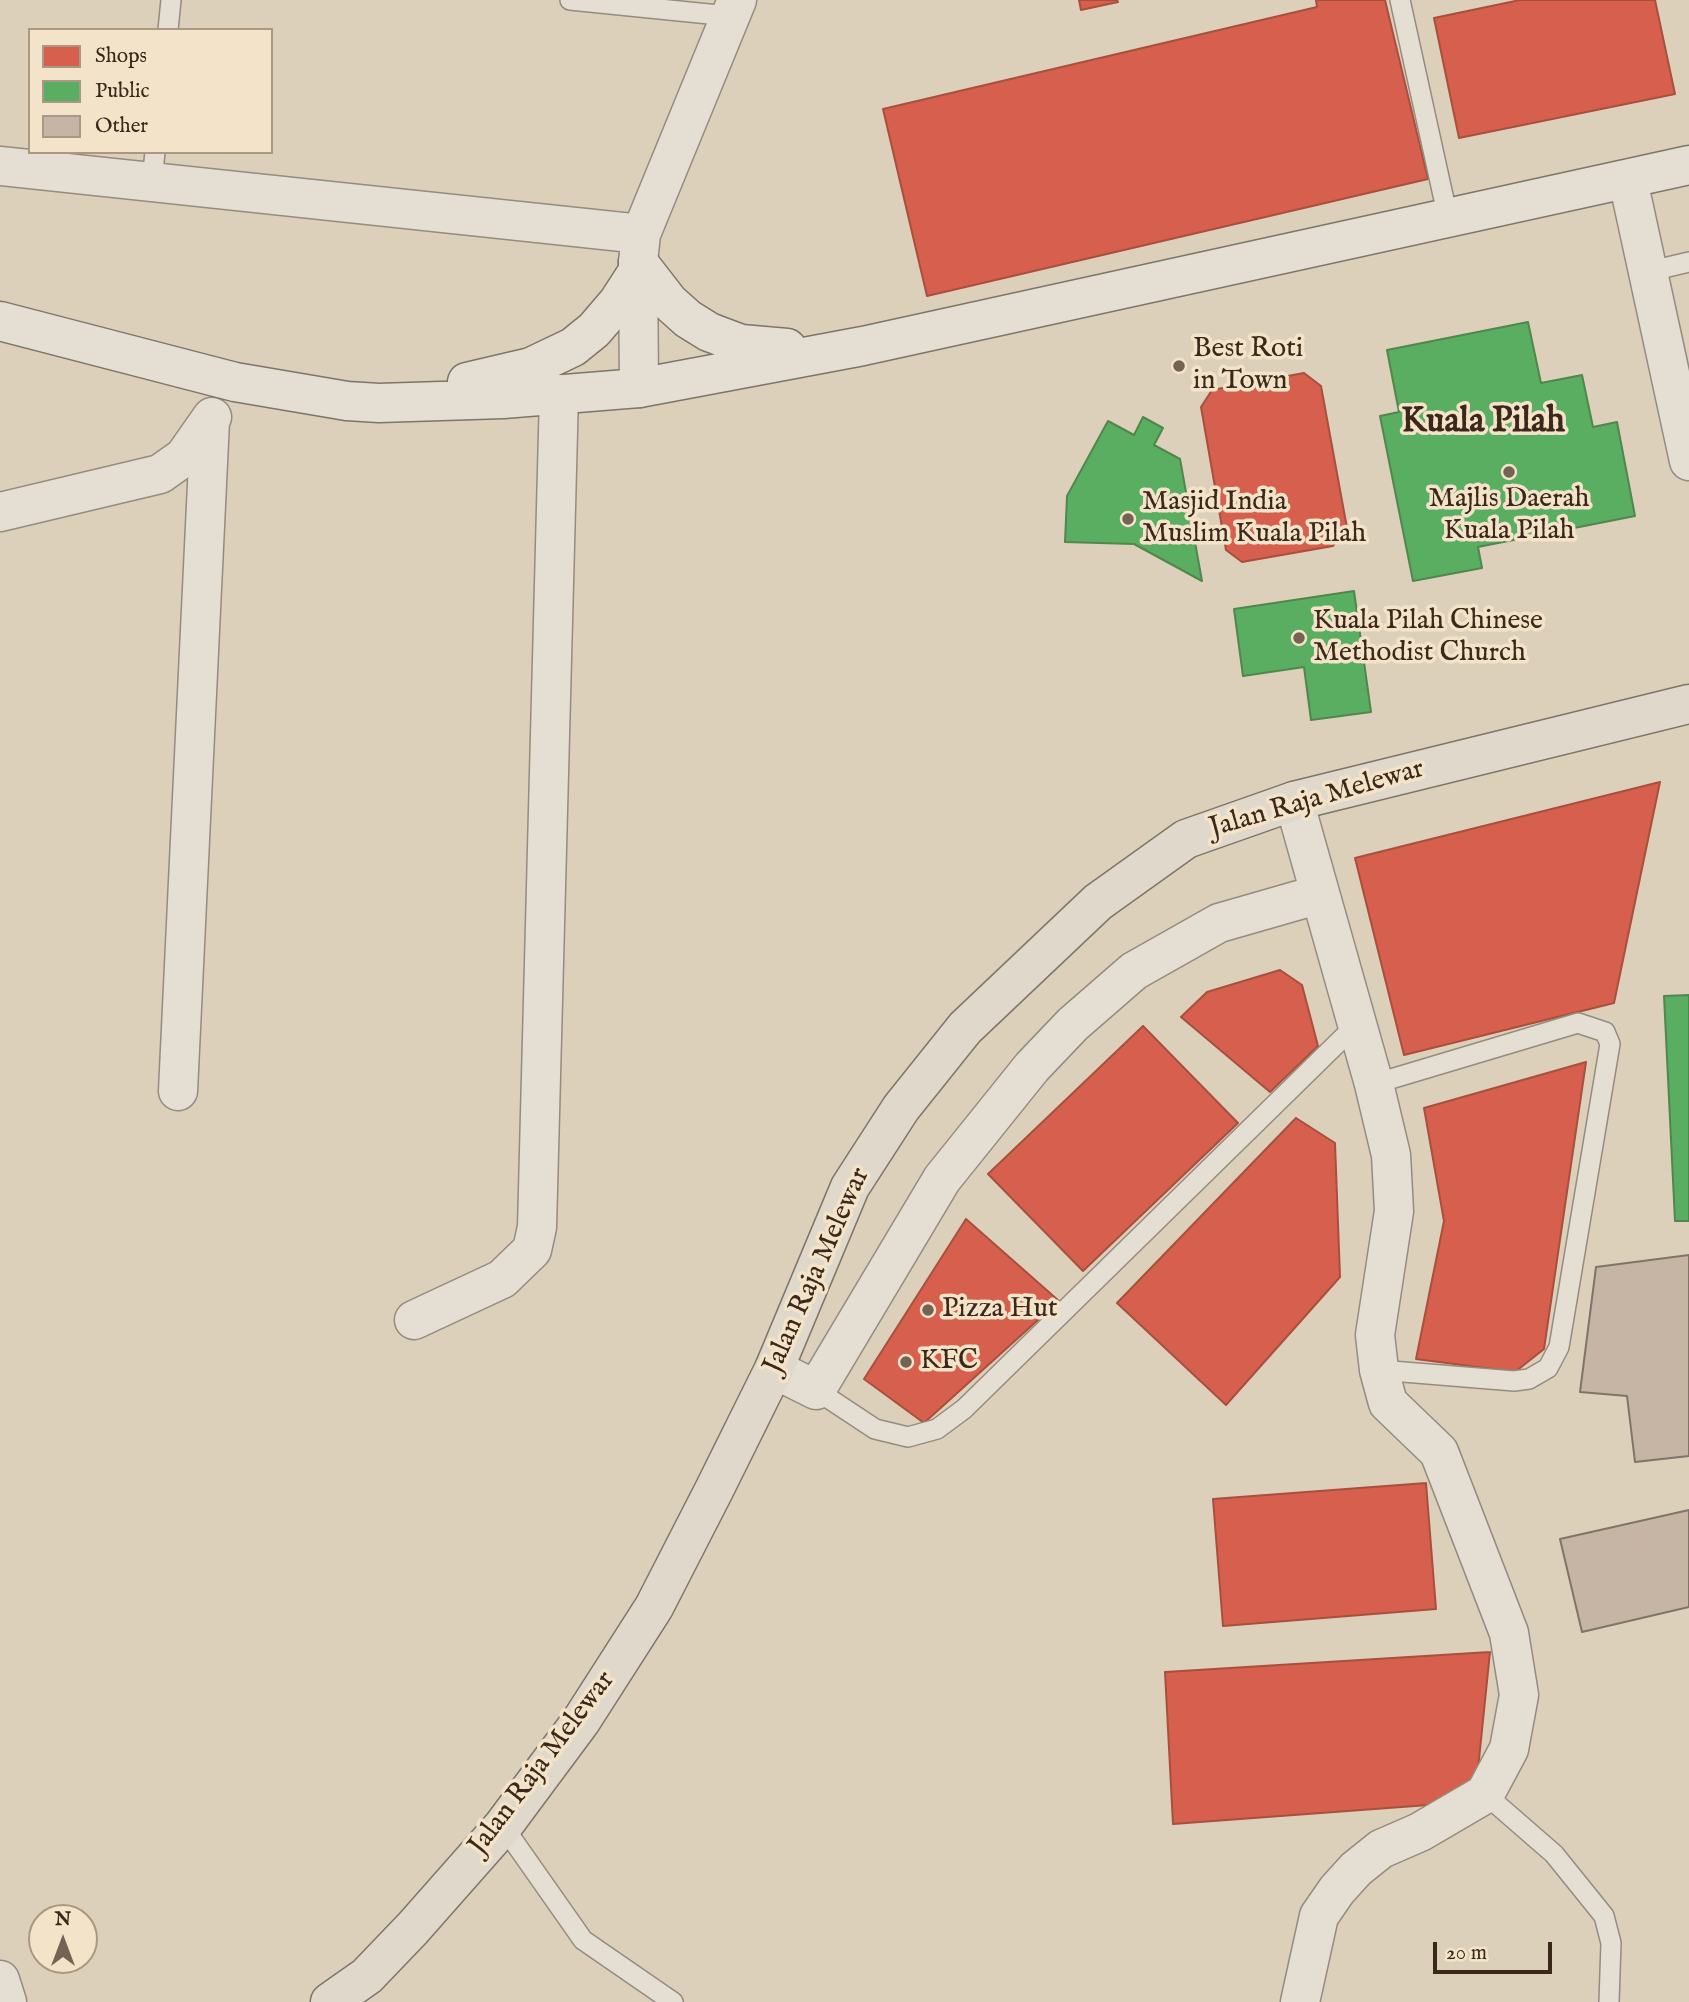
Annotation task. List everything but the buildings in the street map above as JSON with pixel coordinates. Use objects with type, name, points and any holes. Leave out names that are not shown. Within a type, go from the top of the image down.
[{"type":"highway","name":"Jalan Raja Melewar","points":[[330,2002],[368,1976],[503,1826],[581,1721],[654,1607],[774,1369],[850,1187],[901,1108],[965,1028],[1098,902],[1186,839],[1294,801],[1689,704]]},
{"type":"street","points":[[348,401],[474,381],[531,367],[573,347],[594,330],[618,302],[639,256],[733,8]]},
{"type":"street","points":[[0,166],[154,167],[639,256],[669,302],[688,319],[730,340],[806,350],[863,346]]},
{"type":"street","points":[[0,321],[235,382],[348,401],[379,403],[639,388],[863,346],[1689,166]]},
{"type":"street","points":[[1628,180],[1688,450]]},
{"type":"street","points":[[639,256],[639,388]]},
{"type":"street","points":[[0,512],[160,474],[184,457],[235,382]]},
{"type":"street","points":[[414,1320],[502,1279],[532,1250],[537,1227],[559,394]]},
{"type":"street","points":[[178,1091],[210,421]]},
{"type":"street","points":[[1294,801],[1374,1084],[1391,1154],[1394,1211],[1375,1335],[1378,1370],[1388,1403],[1439,1452],[1509,1633],[1519,1695],[1509,1749],[1485,1794],[1420,1832],[1381,1849],[1356,1869],[1319,1916],[1300,2002]]},
{"type":"street","points":[[774,1369],[816,1390],[942,1179],[1032,1067],[1073,1024],[1134,971],[1219,923],[1320,894]]},
{"type":"street","points":[[0,1980],[7,2002]]},
{"type":"lane","points":[[168,28],[171,0]]},
{"type":"lane","points":[[570,0],[733,8]]},
{"type":"lane","points":[[1400,0],[1448,218]]},
{"type":"lane","points":[[1647,272],[1689,262]]},
{"type":"lane","points":[[1374,1084],[1578,1023],[1605,1032],[1610,1044],[1559,1347],[1548,1368],[1529,1379],[1514,1381],[1378,1370]]},
{"type":"lane","points":[[816,1390],[875,1429],[908,1437],[937,1429],[964,1409],[1357,1024]]},
{"type":"lane","points":[[1485,1794],[1555,1854],[1604,1916],[1611,1943],[1609,2002]]},
{"type":"lane","points":[[503,1826],[583,1940],[673,2002]]},
{"type":"place","name":"Best Roti in Town","points":[[1179,366]]},
{"type":"place","name":"Majlis Daerah Kuala Pilah","points":[[1509,472]]},
{"type":"place","name":"Masjid India Muslim Kuala Pilah","points":[[1128,519]]},
{"type":"place","name":"Kuala Pilah Chinese Methodist Church","points":[[1299,638]]},
{"type":"place","name":"Pizza Hut","points":[[928,1310]]},
{"type":"place","name":"KFC","points":[[906,1362]]},
{"type":"district","name":"Kuala Pilah","points":[[1483,424]]}]
